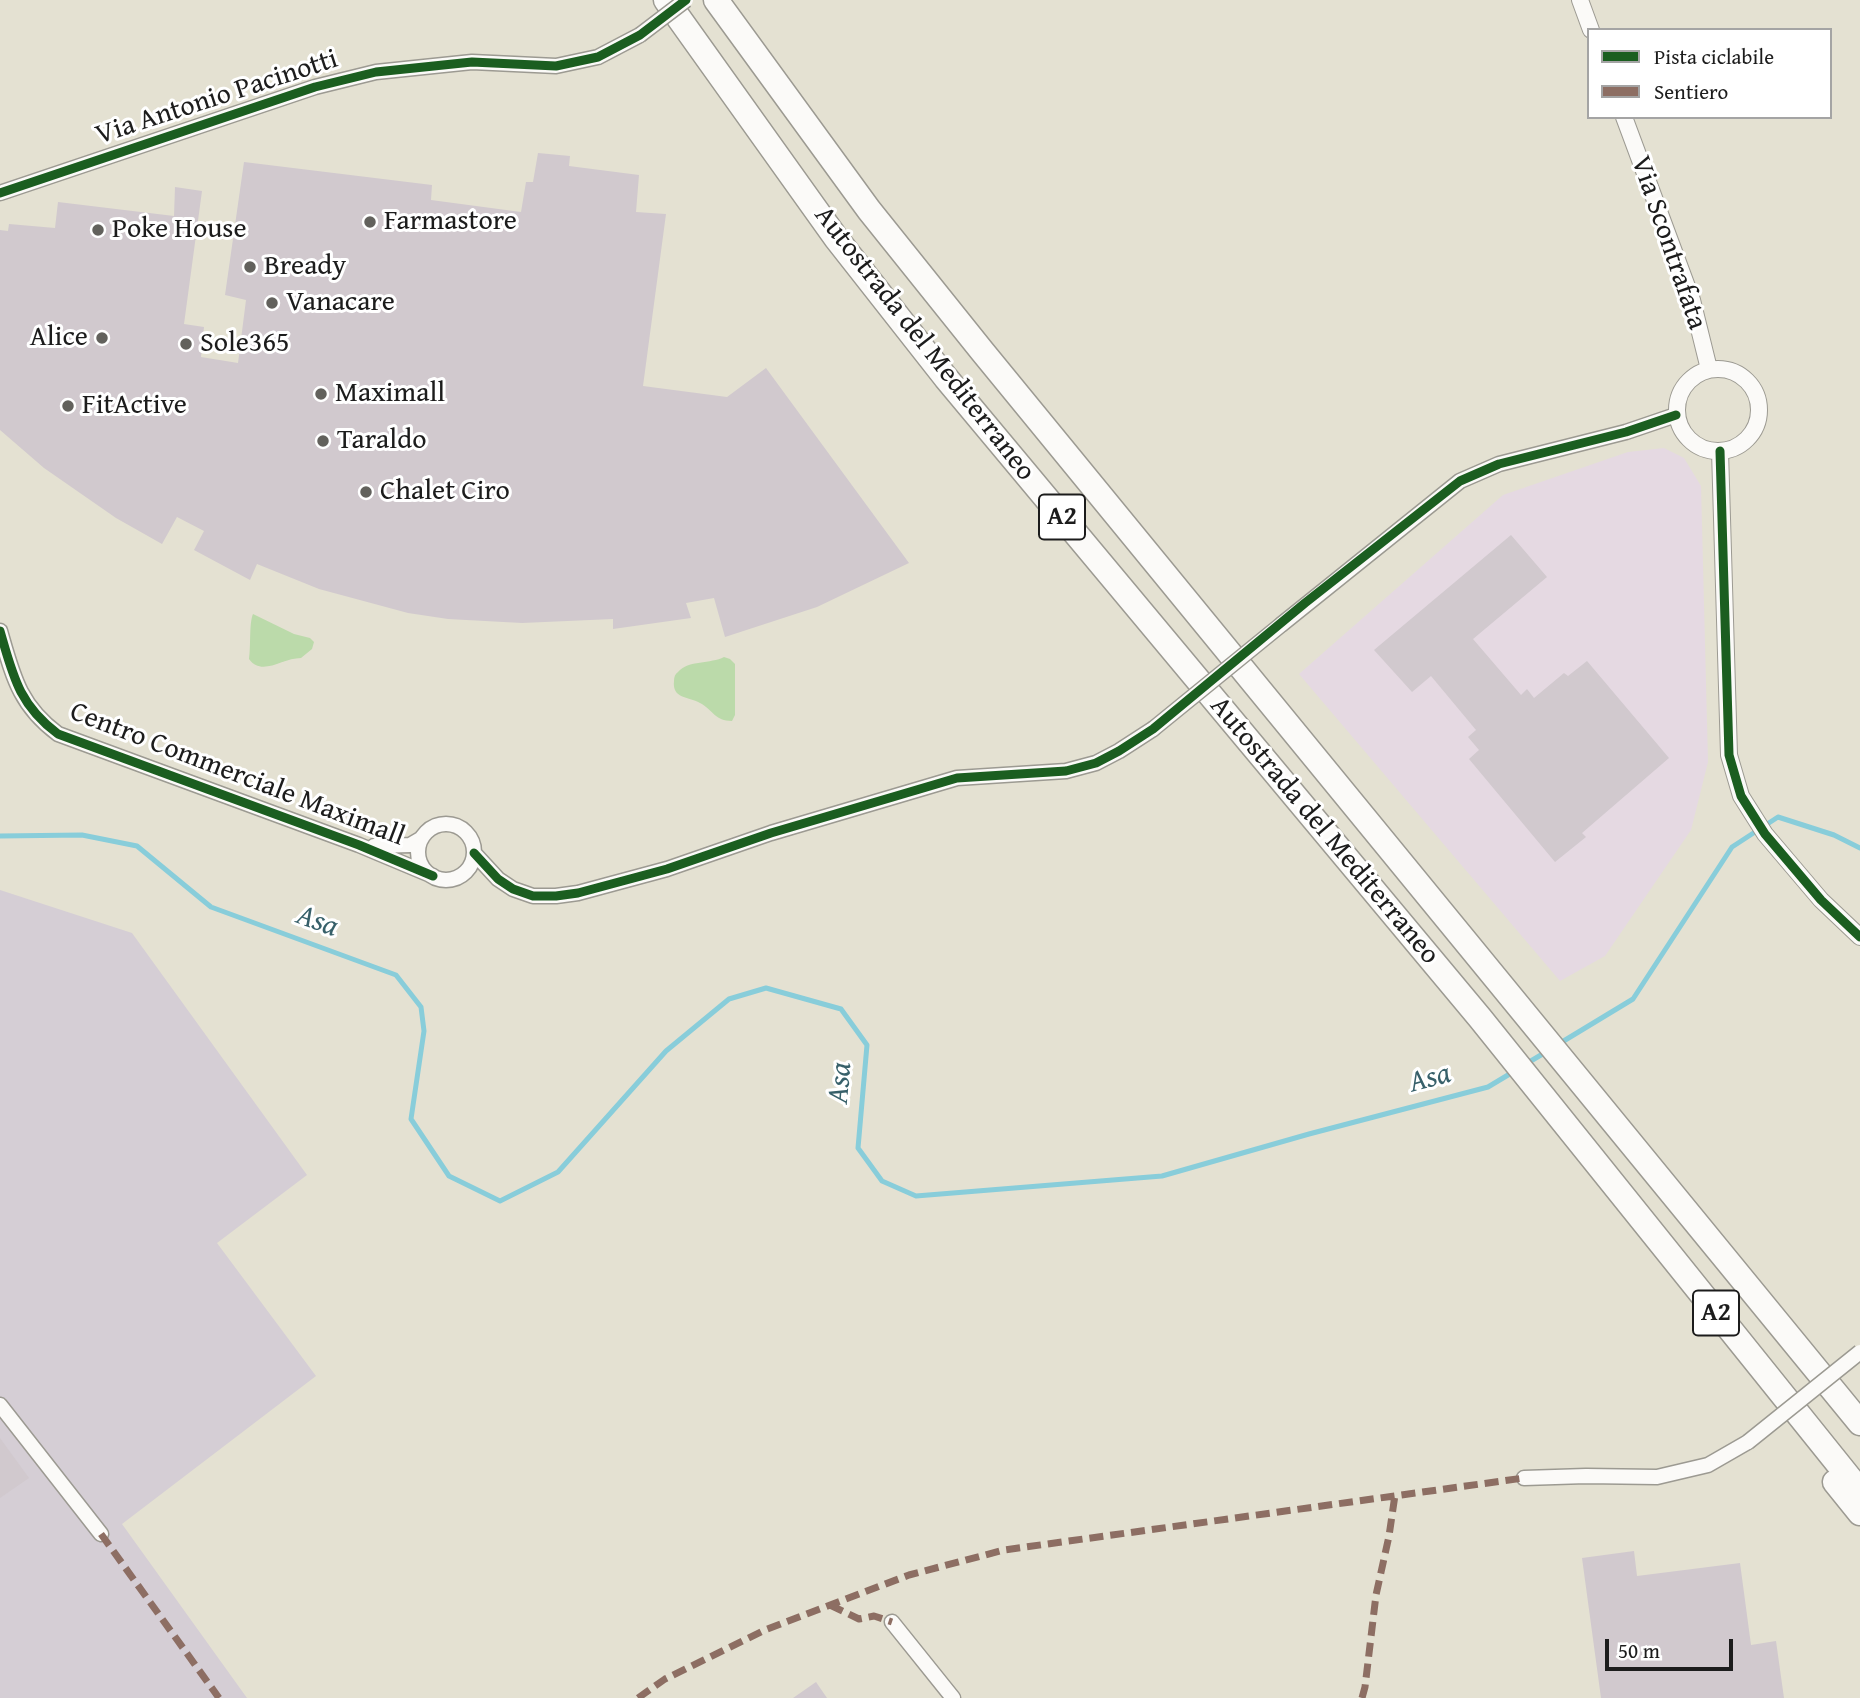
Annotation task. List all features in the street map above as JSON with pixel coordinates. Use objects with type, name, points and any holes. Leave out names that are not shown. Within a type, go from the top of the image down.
[{"type":"highway","name":"Autostrada del Mediterraneo","points":[[666,0],[836,238],[946,378],[1480,1018],[1860,1491]]},
{"type":"highway","name":"Autostrada del Mediterraneo","points":[[716,0],[771,79],[878,221],[1860,1423]]},
{"type":"highway","points":[[1806,1426],[1820,1464],[1860,1513]]},
{"type":"street","name":"Via Antonio Pacinotti","points":[[0,193],[315,87],[376,72],[472,62],[556,66],[598,57],[640,35],[686,0]]},
{"type":"street","points":[[1580,0],[1590,28]]},
{"type":"street","name":"Via Scontrafata","points":[[1625,119],[1692,300],[1709,369]]},
{"type":"street","points":[[1709,369],[1736,372],[1747,380],[1755,391],[1759,418],[1754,431],[1734,449],[1720,452],[1696,446],[1686,438],[1676,415],[1680,391],[1697,373],[1709,369]]},
{"type":"street","points":[[474,853],[467,870],[459,876],[441,879],[433,876],[421,864],[418,855],[422,838],[435,827],[452,825],[468,835],[474,853],[498,879],[533,896],[556,896],[578,893],[667,869],[771,833],[957,778],[1066,771],[1096,763],[1153,729],[1460,481],[1499,464],[1626,432],[1676,415]]},
{"type":"street","points":[[1720,452],[1729,755],[1741,796],[1765,834],[1821,900],[1860,937]]},
{"type":"street","name":"Centro Commerciale Maximall","points":[[0,631],[22,696],[38,719],[58,734],[359,845],[433,876]]},
{"type":"street","name":"Centro Commerciale Maximall","points":[[359,845],[397,847],[410,845],[422,838]]},
{"type":"street","points":[[1524,1478],[1657,1477],[1708,1465],[1748,1442],[1860,1353]]},
{"type":"street","points":[[0,1405],[101,1534]]},
{"type":"street","points":[[892,1622],[953,1698]]},
{"type":"shaded area","points":[[1664,448],[1684,458],[1701,486],[1708,762],[1691,830],[1605,956],[1560,981],[1299,674],[1503,495],[1628,452]]},
{"type":"shaded area","points":[[0,890],[132,933],[307,1175],[217,1243],[316,1376],[122,1524],[247,1698],[0,1698]]},
{"type":"green space","points":[[253,614],[294,634],[310,638],[314,642],[312,649],[301,658],[266,667],[254,664],[249,659]]},
{"type":"green space","points":[[724,657],[735,664],[735,715],[732,721],[718,717],[700,703],[678,694],[674,687],[675,676],[682,668]]},
{"type":"building","name":"Maximall","points":[[538,153],[570,156],[569,166],[639,175],[636,212],[666,214],[643,386],[727,397],[766,368],[909,563],[817,607],[725,637],[714,598],[686,603],[691,618],[613,629],[613,619],[522,623],[448,619],[408,613],[319,589],[257,564],[250,580],[194,550],[204,531],[177,517],[162,544],[116,518],[44,468],[0,430],[0,230],[8,231],[9,224],[55,228],[58,202],[174,216],[175,187],[202,191],[184,324],[204,327],[201,357],[238,363],[246,300],[225,295],[244,162],[432,185],[431,200],[521,212],[526,182],[533,182]]},
{"type":"building","points":[[1511,535],[1547,577],[1473,639],[1521,695],[1527,689],[1534,698],[1564,673],[1568,676],[1587,661],[1669,758],[1582,833],[1586,837],[1555,862],[1469,759],[1479,750],[1468,737],[1476,730],[1431,676],[1412,692],[1374,650]]},
{"type":"building","points":[[0,1438],[29,1478],[0,1498]]},
{"type":"building","points":[[1634,1551],[1637,1576],[1740,1563],[1751,1645],[1776,1641],[1784,1698],[1601,1698],[1582,1558]]},
{"type":"building","points":[[816,1682],[827,1698],[793,1698]]},
{"type":"waterway","name":"Asa","points":[[1557,1045],[1633,999],[1732,847],[1778,817],[1834,835],[1860,848]]},
{"type":"waterway","name":"Asa","points":[[0,836],[82,835],[137,846],[211,907],[396,975],[421,1007],[424,1031],[411,1119],[449,1176],[500,1201],[558,1172],[666,1051],[729,999],[766,988],[841,1009],[867,1045],[858,1148],[882,1181],[916,1196],[1162,1176],[1488,1087],[1513,1072]]},
{"type":"waterway","name":"Asa","points":[[1524,1065],[1546,1052]]},
{"type":"marked path","points":[[638,1698],[665,1679],[765,1630],[909,1575],[1004,1550],[1524,1478]]},
{"type":"marked path","points":[[1362,1698],[1376,1595],[1395,1495]]},
{"type":"marked path","points":[[101,1534],[219,1698]]},
{"type":"marked path","points":[[830,1605],[859,1619],[874,1616],[892,1622]]},
{"type":"cycle path","points":[[0,193],[315,87],[376,72],[472,62],[556,66],[598,57],[640,35],[686,0]]},
{"type":"cycle path","points":[[474,853],[498,879],[513,889],[533,896],[578,893],[667,869],[771,833],[957,778],[1066,771],[1096,763],[1153,729],[1305,603],[1460,481],[1499,464],[1626,432],[1676,415]]},
{"type":"cycle path","points":[[1720,451],[1729,755],[1741,796],[1765,834],[1821,900],[1860,937]]},
{"type":"cycle path","points":[[0,631],[14,676],[26,701],[58,734],[359,845],[433,876]]},
{"type":"place","name":"Farmastore","points":[[370,222]]},
{"type":"place","name":"Poke House","points":[[98,230]]},
{"type":"place","name":"Bready","points":[[250,267]]},
{"type":"place","name":"Vanacare","points":[[272,303]]},
{"type":"place","name":"Alice","points":[[102,338]]},
{"type":"place","name":"Sole365","points":[[186,344]]},
{"type":"place","name":"Maximall","points":[[321,394]]},
{"type":"place","name":"FitActive","points":[[68,406]]},
{"type":"place","name":"Taraldo","points":[[323,441]]},
{"type":"place","name":"Chalet Ciro","points":[[366,492]]}]
